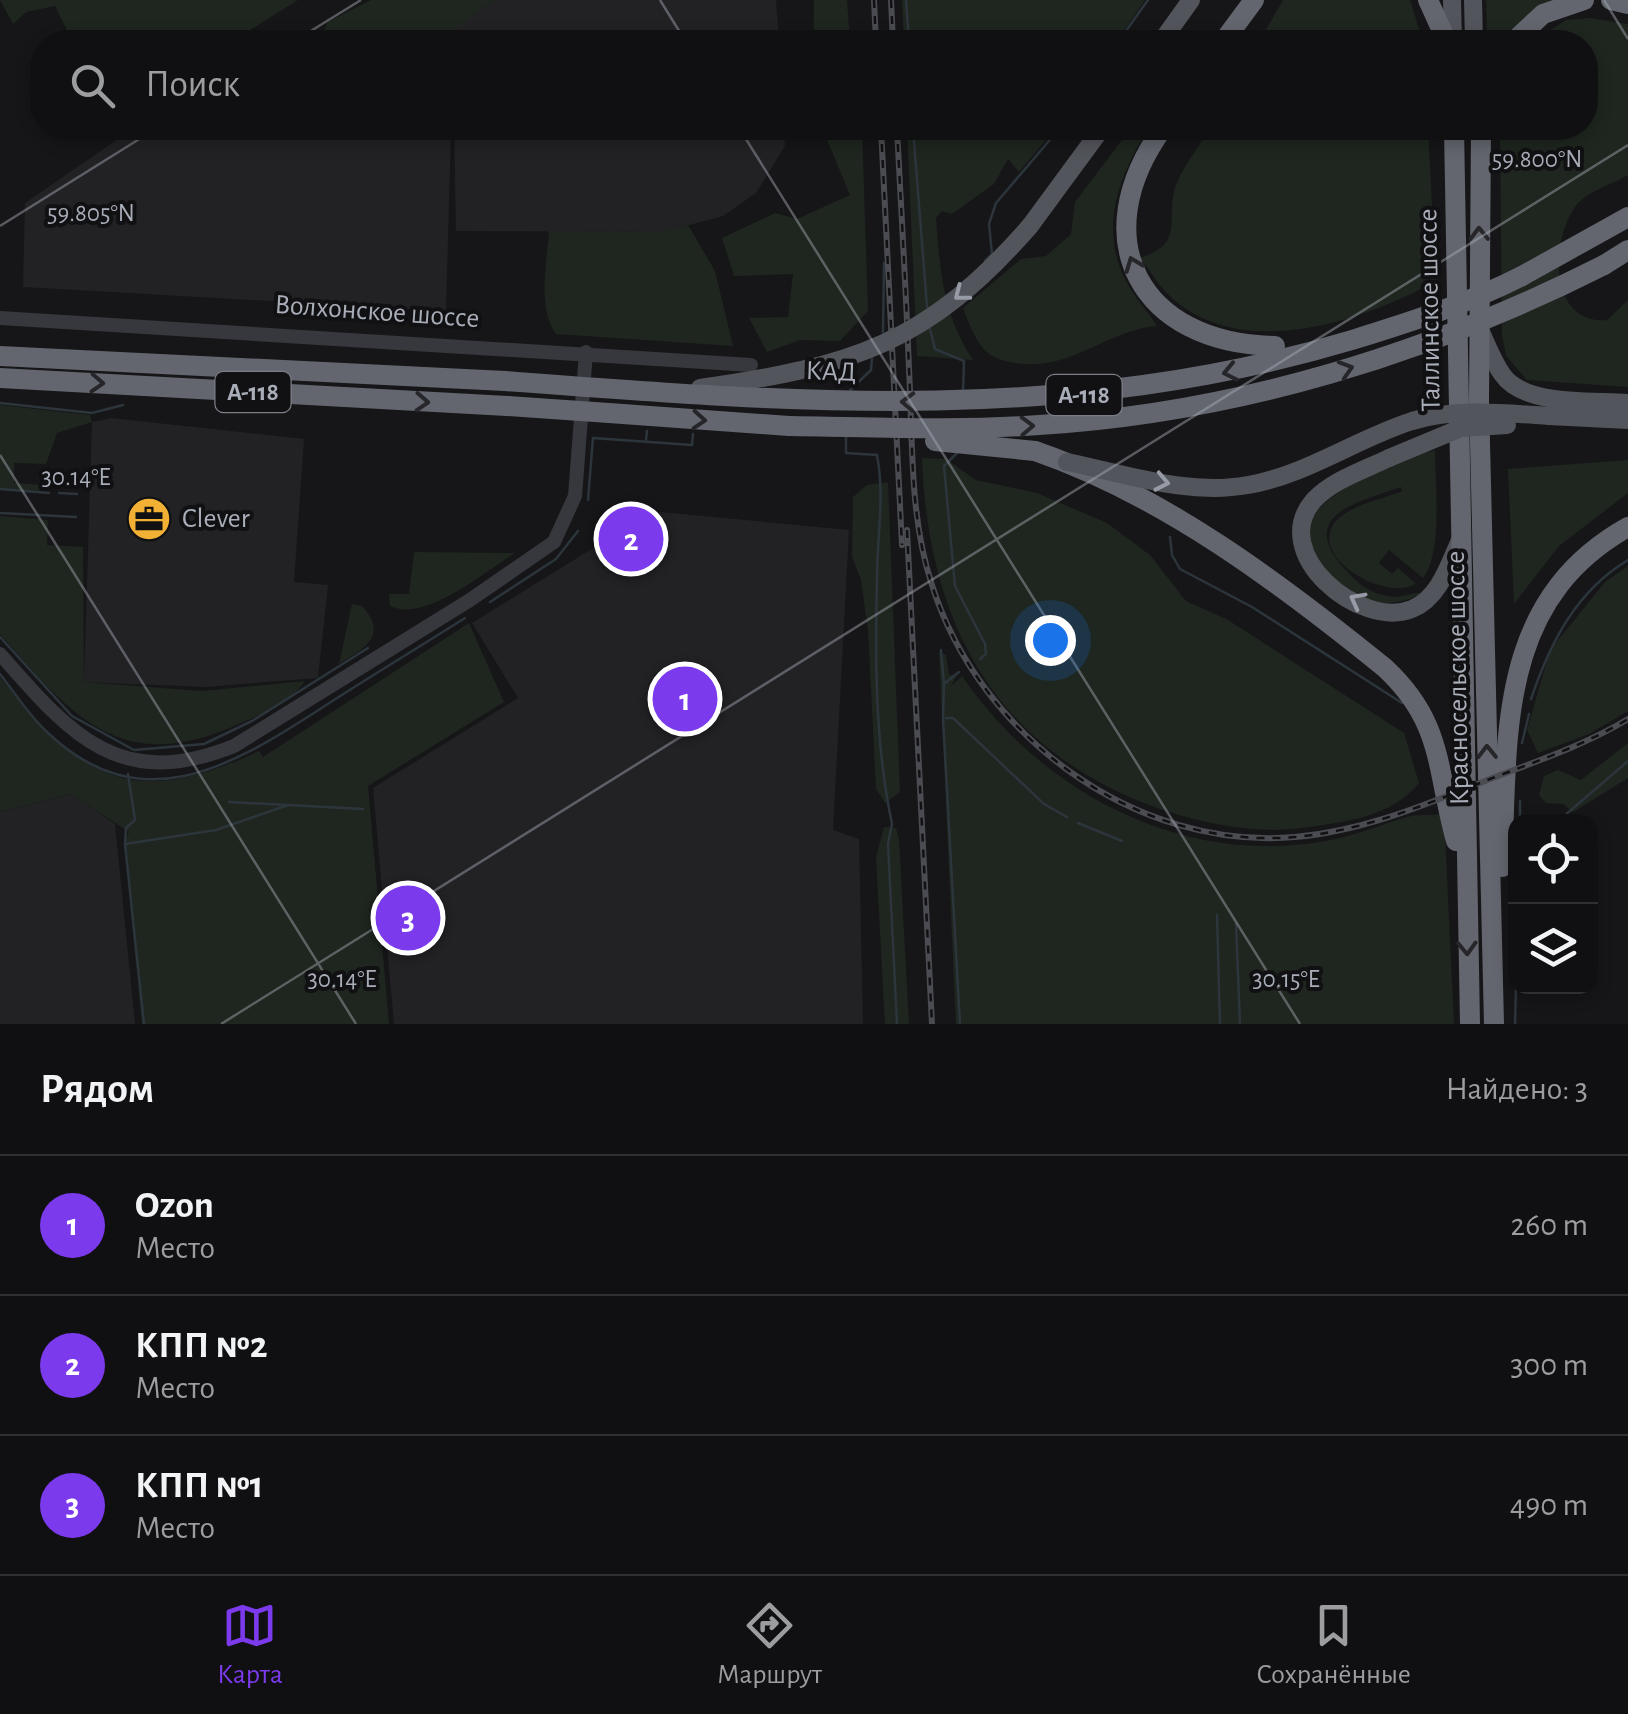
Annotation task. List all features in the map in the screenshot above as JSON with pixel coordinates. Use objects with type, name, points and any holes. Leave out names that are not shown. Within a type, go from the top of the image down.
[{"type":"highway","points":[[1232,30],[1254,0]]},
{"type":"highway","points":[[1428,0],[1444,30]]},
{"type":"highway","points":[[1526,30],[1543,14],[1584,0]]},
{"type":"highway","points":[[1611,0],[1628,4]]},
{"type":"highway","points":[[1156,140],[1131,184],[1125,230],[1128,256],[1142,285],[1161,309],[1181,325],[1240,345],[1287,346],[1328,338],[1522,276]]},
{"type":"highway","name":"Таллинское шоссе","points":[[1454,140],[1460,491]]},
{"type":"highway","name":"Таллинское шоссе","points":[[1479,140],[1481,332]]},
{"type":"highway","name":"КАД","points":[[0,356],[940,403],[1120,392],[1188,381],[1324,348],[1456,306],[1522,276],[1628,217]]},
{"type":"highway","name":"КАД","points":[[0,378],[789,426],[1040,425],[1209,403],[1328,374],[1506,312],[1628,254]]},
{"type":"highway","name":"Красносельское шоссе","points":[[1481,332],[1478,401],[1495,1024]]},
{"type":"highway","points":[[789,426],[889,440],[1006,445],[1067,462],[1210,540],[1363,650],[1420,705],[1438,748],[1464,872]]},
{"type":"highway","name":"Красносельское шоссе","points":[[1460,491],[1464,872],[1470,1024]]},
{"type":"highway","points":[[1495,1024],[1512,690],[1525,645],[1550,594],[1590,552],[1624,530]]},
{"type":"main road","points":[[1170,30],[1191,0]]},
{"type":"main road","points":[[1451,30],[1452,0]]},
{"type":"main road","points":[[1473,0],[1474,30]]},
{"type":"main road","points":[[628,390],[700,388],[801,373],[863,354],[900,337],[960,295],[1030,226],[1093,140]]},
{"type":"main road","points":[[1481,332],[1503,377],[1519,388],[1541,396],[1628,402]]},
{"type":"main road","points":[[1067,462],[1168,485],[1245,486],[1280,478],[1415,420],[1443,414],[1628,422]]},
{"type":"main road","points":[[1461,539],[1428,599],[1412,609],[1379,611],[1316,573],[1301,546],[1306,511],[1330,488],[1389,458],[1460,428],[1550,421]]},
{"type":"street","name":"Волхонское шоссе","points":[[0,318],[751,365]]},
{"type":"street","points":[[0,654],[71,731],[114,755],[169,764],[201,759],[234,746],[554,542],[576,496],[586,352]]},
{"type":"shaded area","points":[[0,0],[298,0],[250,30],[67,30],[55,6],[26,12],[13,24]]},
{"type":"shaded area","points":[[371,0],[494,0],[453,30],[324,30],[328,22]]},
{"type":"shaded area","points":[[494,0],[776,0],[778,30],[452,30]]},
{"type":"shaded area","points":[[814,0],[847,0],[849,30],[814,30]]},
{"type":"shaded area","points":[[902,0],[1145,0],[1124,30],[903,30]]},
{"type":"shaded area","points":[[1283,0],[1410,0],[1419,30],[1266,30]]},
{"type":"shaded area","points":[[1486,0],[1557,0],[1519,30],[1487,30]]},
{"type":"shaded area","points":[[1590,18],[1628,24],[1628,175],[1592,192],[1575,207],[1561,240],[1559,259],[1565,296],[1574,309],[1588,318],[1607,320],[1628,300],[1628,387],[1527,380],[1506,356],[1502,336],[1500,140],[1598,140],[1598,30],[1551,30],[1566,20]]},
{"type":"shaded area","points":[[117,140],[451,140],[446,311],[23,287],[25,203]]},
{"type":"shaded area","points":[[454,140],[784,140],[785,146],[756,193],[723,216],[663,232],[456,231]]},
{"type":"shaded area","points":[[827,140],[862,140],[868,311],[840,341],[800,340],[767,352],[749,318],[788,317],[793,274],[734,276],[722,238],[775,213],[797,219],[850,195]]},
{"type":"shaded area","points":[[908,140],[1046,140],[1019,172],[1008,159],[994,184],[952,214],[942,211],[936,218],[949,309],[973,360],[917,356]]},
{"type":"shaded area","points":[[1122,140],[1142,140],[1129,163],[1116,202],[1114,241],[1126,281],[1157,326],[1043,363],[1011,362],[991,355],[978,342],[963,308],[1021,259],[1046,256],[1071,234],[1075,202]]},
{"type":"shaded area","points":[[1202,140],[1429,140],[1436,281],[1375,309],[1305,328],[1235,328],[1203,318],[1174,300],[1140,258],[1168,239],[1174,192]]},
{"type":"shaded area","points":[[688,225],[715,271],[733,346],[556,334],[545,298],[549,231],[662,232]]},
{"type":"shaded area","points":[[0,405],[90,415],[92,422],[57,433],[46,464],[14,463],[14,483],[45,485],[48,491],[0,489]]},
{"type":"shaded area","points":[[111,418],[304,439],[294,582],[328,585],[318,678],[205,687],[84,682],[92,422]]},
{"type":"shaded area","points":[[1435,451],[1433,552],[1423,578],[1389,550],[1379,563],[1392,574],[1398,568],[1416,584],[1402,588],[1370,582],[1342,563],[1329,538],[1333,525],[1346,513],[1402,491],[1401,487],[1339,513],[1330,522],[1327,534],[1331,549],[1343,567],[1368,589],[1392,597],[1423,593],[1392,603],[1366,599],[1317,565],[1309,530],[1319,508],[1367,475],[1406,458]]},
{"type":"shaded area","points":[[922,458],[946,459],[976,480],[1037,493],[1107,523],[1150,555],[1186,601],[1228,620],[1404,733],[1419,783],[1394,804],[1365,816],[1284,830],[1248,829],[1160,809],[1103,784],[1054,753],[1014,716],[982,674],[957,627],[939,575],[927,519]]},
{"type":"shaded area","points":[[1628,460],[1628,493],[1559,546],[1514,604],[1508,469]]},
{"type":"shaded area","points":[[888,482],[900,792],[885,803],[876,789],[868,630],[861,580],[852,556],[853,497],[867,485]]},
{"type":"shaded area","points":[[661,512],[849,530],[833,830],[859,839],[863,1024],[394,1024],[373,788],[518,698],[472,623],[640,519]]},
{"type":"shaded area","points":[[0,516],[48,520],[47,545],[83,547],[84,682],[201,691],[305,681],[267,711],[200,738],[164,744],[133,742],[105,731],[53,692],[0,634]]},
{"type":"shaded area","points":[[414,552],[515,553],[437,602],[420,608],[390,606],[389,594],[409,594]]},
{"type":"shaded area","points":[[1628,566],[1628,711],[1589,734],[1538,753],[1527,730],[1550,650],[1605,582]]},
{"type":"shaded area","points":[[352,604],[362,606],[370,616],[373,633],[365,647],[339,664]]},
{"type":"shaded area","points":[[469,623],[504,702],[368,786],[389,1024],[142,1024],[124,842],[129,832],[71,794],[0,812],[0,677],[58,741],[85,762],[113,775],[143,781],[177,779],[259,751],[263,757]]},
{"type":"shaded area","points":[[939,651],[946,655],[949,675],[957,675],[951,686],[962,676],[995,718],[1033,755],[1120,812],[1169,831],[1220,843],[1273,846],[1326,841],[1407,817],[1444,813],[1454,1024],[956,1024]]},
{"type":"shaded area","points":[[1628,743],[1628,778],[1573,812],[1563,804],[1546,803],[1539,795],[1544,776],[1558,770],[1581,780]]},
{"type":"shaded area","points":[[72,794],[115,824],[135,1024],[0,1024],[0,812]]},
{"type":"shaded area","points":[[884,827],[896,828],[899,840],[909,1024],[885,1024],[876,857]]},
{"type":"waterway","points":[[906,0],[908,30]]},
{"type":"waterway","points":[[1127,30],[1148,0]]},
{"type":"waterway","points":[[914,140],[927,307]]},
{"type":"waterway","points":[[985,261],[992,254],[989,224],[996,203],[1050,140]]},
{"type":"waterway","points":[[883,332],[884,263]]},
{"type":"waterway","points":[[929,325],[935,349],[964,361],[963,391]]},
{"type":"waterway","points":[[850,390],[871,370],[872,358]]},
{"type":"waterway","points":[[0,403],[92,413],[123,405]]},
{"type":"waterway","points":[[646,440],[647,431]]},
{"type":"waterway","points":[[588,500],[593,438],[692,445],[693,434]]},
{"type":"waterway","points":[[846,437],[846,453],[877,455],[879,471],[876,671],[882,763],[892,824],[888,844],[897,1024]]},
{"type":"waterway","points":[[958,452],[944,466],[955,586],[985,644],[986,654],[980,659]]},
{"type":"waterway","points":[[0,489],[49,493]]},
{"type":"waterway","points":[[59,493],[77,494]]},
{"type":"waterway","points":[[0,513],[76,517]]},
{"type":"waterway","points":[[490,602],[556,559],[578,531]]},
{"type":"waterway","points":[[1170,537],[1172,555],[1180,569],[1252,607],[1402,703]]},
{"type":"waterway","points":[[1531,699],[1567,620],[1594,587],[1628,560]]},
{"type":"waterway","points":[[0,674],[41,727],[82,759],[116,774],[150,779],[184,776],[251,751],[465,618]]},
{"type":"waterway","points":[[0,637],[72,716],[134,750],[204,744],[252,721],[368,648]]},
{"type":"waterway","points":[[941,650],[944,684]]},
{"type":"waterway","points":[[959,672],[944,684],[943,718],[960,1024]]},
{"type":"waterway","points":[[1522,743],[1529,714]]},
{"type":"waterway","points":[[946,718],[953,718],[1044,804],[1067,817]]},
{"type":"waterway","points":[[1566,814],[1628,761]]},
{"type":"waterway","points":[[128,774],[135,820],[126,828],[125,844],[144,1024]]},
{"type":"waterway","points":[[1520,801],[1520,814]]},
{"type":"waterway","points":[[229,802],[363,809]]},
{"type":"waterway","points":[[125,844],[216,830],[288,805]]},
{"type":"waterway","points":[[1078,823],[1122,841]]},
{"type":"waterway","points":[[1217,915],[1220,1024]]},
{"type":"waterway","points":[[1236,924],[1240,1024]]},
{"type":"waterway","points":[[1515,1024],[1516,994]]},
{"type":"railway","points":[[874,0],[875,30]]},
{"type":"railway","points":[[891,0],[892,30]]},
{"type":"railway","points":[[882,140],[902,545]]},
{"type":"railway","points":[[898,140],[913,478],[919,532],[932,585],[955,639],[986,690],[1025,734],[1071,772],[1122,803],[1177,825],[1235,836],[1295,837],[1346,829],[1419,807],[1560,752],[1628,719]]},
{"type":"railway","points":[[907,530],[932,1024]]},
{"type":"place","name":"Clever","points":[[149,519]]},
{"type":"place","name":"КПП №2","points":[[631,539]]},
{"type":"place","name":"Ozon","points":[[685,699]]},
{"type":"place","name":"КПП №1","points":[[408,918]]}]
